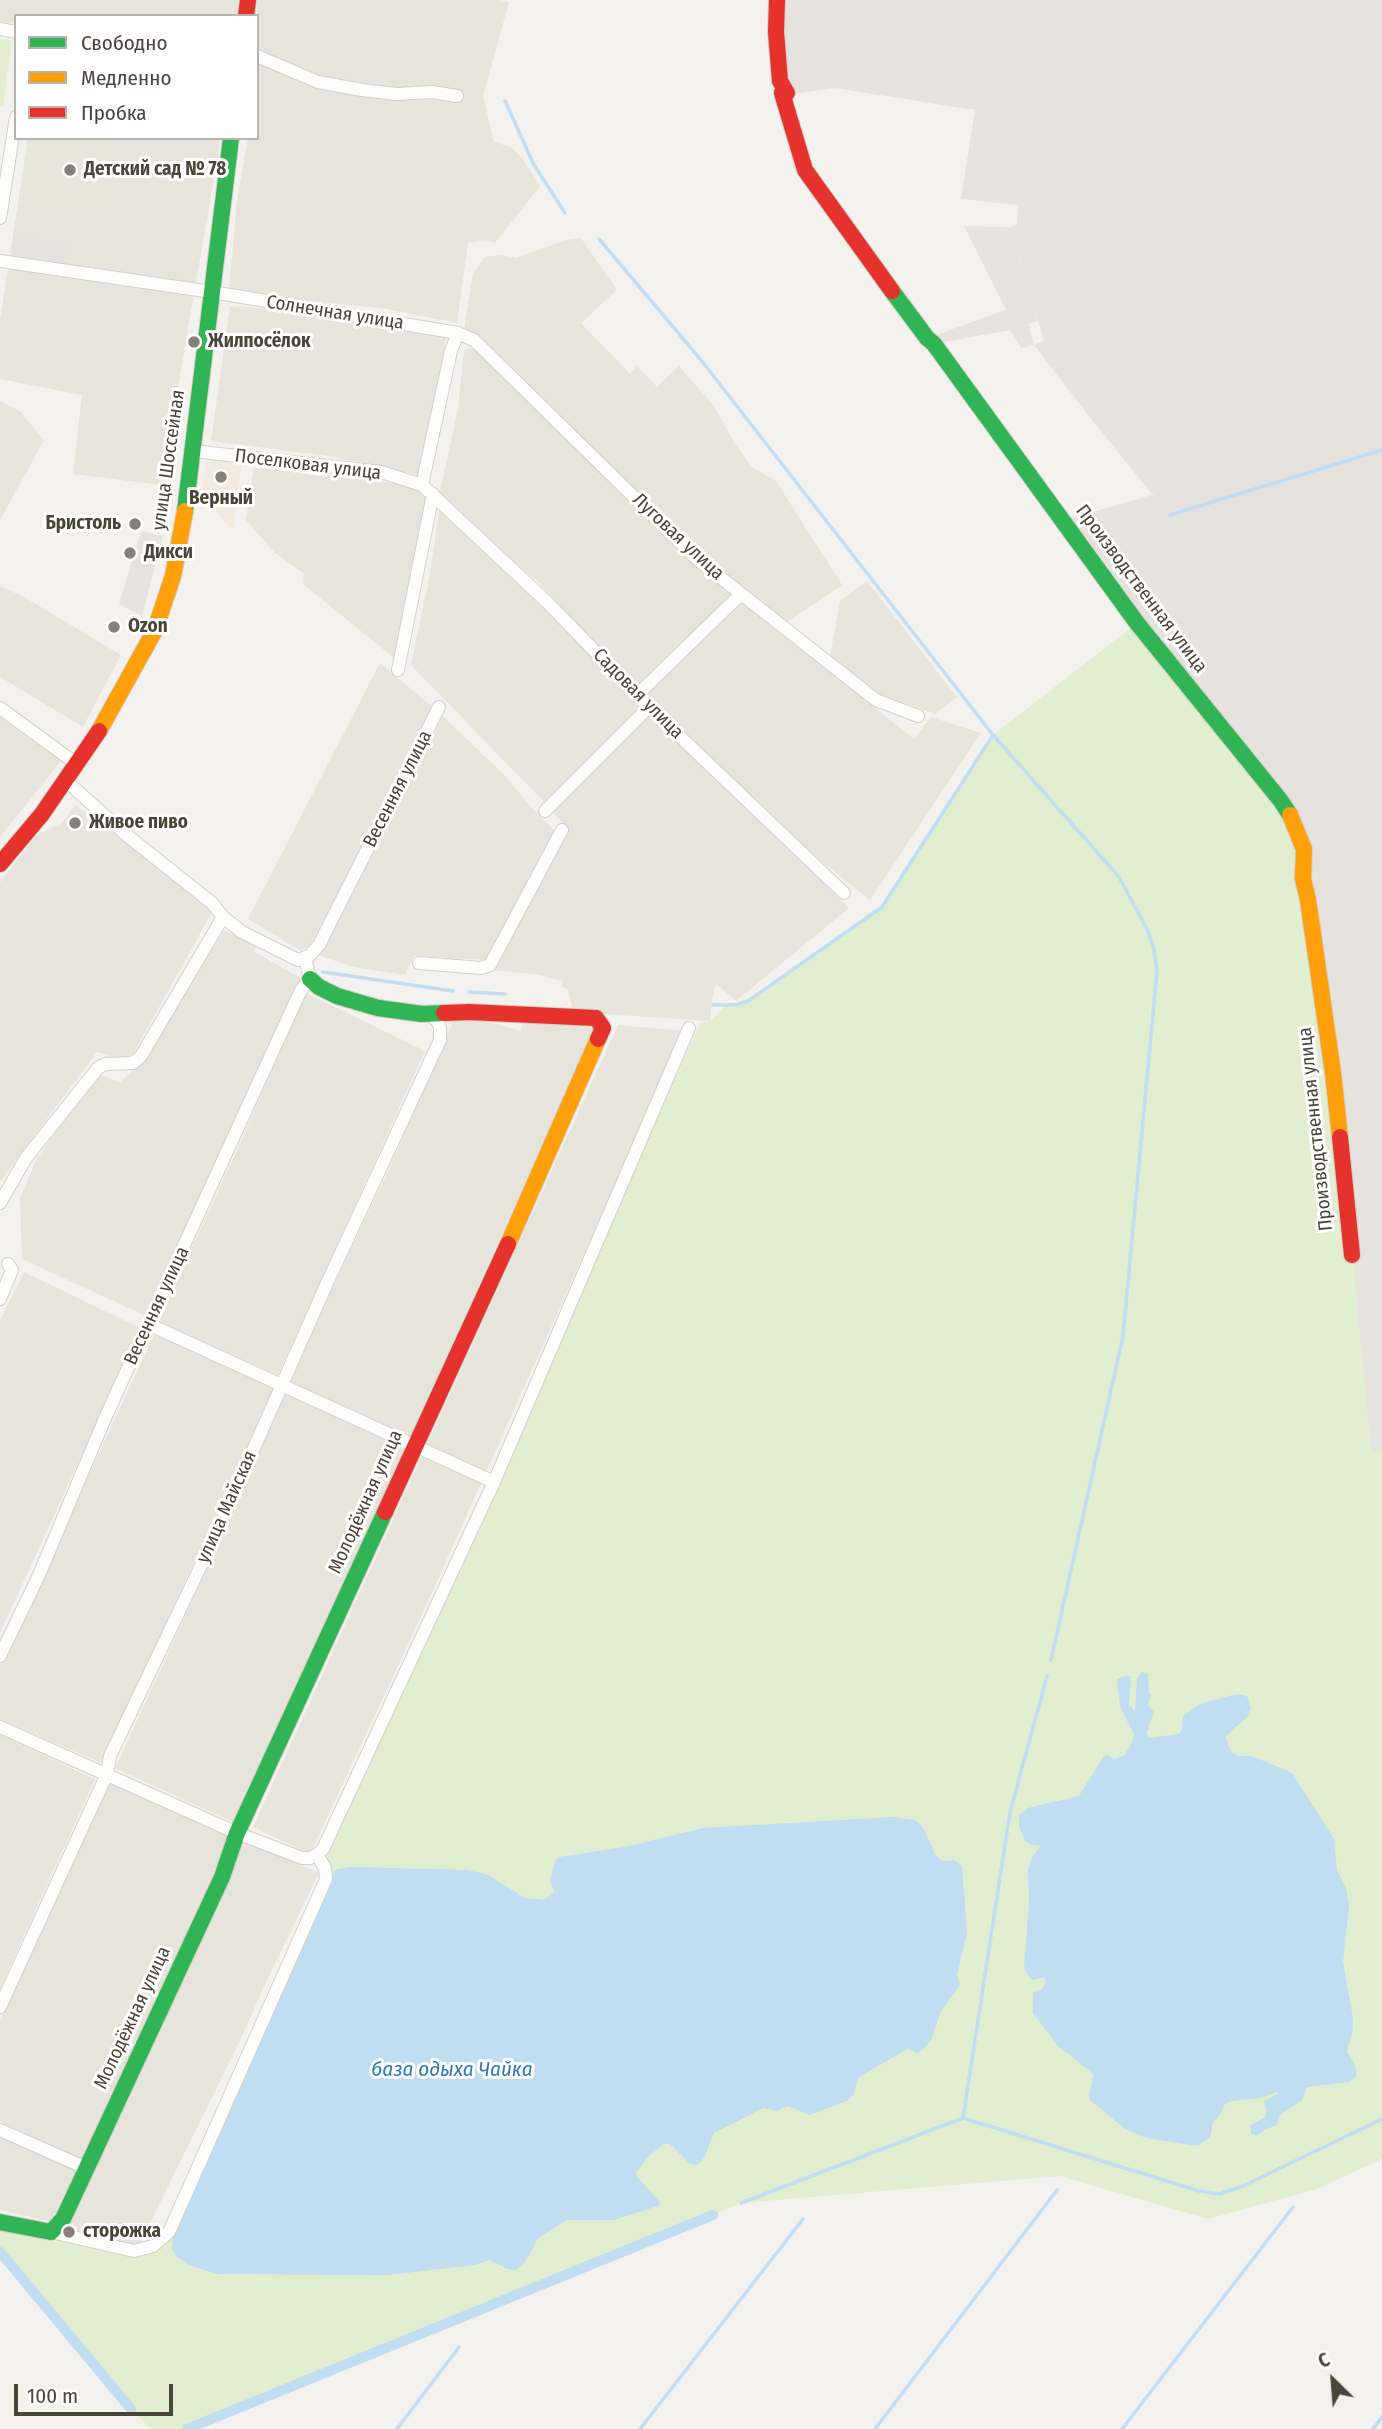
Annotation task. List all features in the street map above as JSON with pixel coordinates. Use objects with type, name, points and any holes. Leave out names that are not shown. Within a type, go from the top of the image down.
[{"type":"street","name":"Производственная улица","points":[[777,0],[780,81],[787,93],[782,93],[805,170],[1137,623],[1282,801],[1293,820],[1304,849],[1303,879],[1331,1060],[1352,1255]]},
{"type":"street","points":[[259,57],[318,82],[397,94],[432,92],[457,96]]},
{"type":"street","points":[[0,218],[14,130]]},
{"type":"street","name":"улица Шоссейная","points":[[0,864],[78,765],[127,684],[155,630],[173,576],[187,502],[231,140]]},
{"type":"street","name":"Солнечная улица","points":[[0,261],[212,292],[458,333]]},
{"type":"street","points":[[422,485],[451,351],[458,333]]},
{"type":"street","name":"Луговая улица","points":[[458,333],[474,340],[697,559],[876,700],[918,716]]},
{"type":"street","name":"Поселковая улица","points":[[193,451],[381,472],[422,485],[433,494]]},
{"type":"street","points":[[398,670],[433,494]]},
{"type":"street","name":"Садовая улица","points":[[433,494],[547,602],[649,707],[844,893]]},
{"type":"street","points":[[637,695],[740,594]]},
{"type":"street","name":"Весенняя улица","points":[[305,957],[313,953],[319,945],[439,707]]},
{"type":"street","points":[[545,811],[649,707]]},
{"type":"street","points":[[0,708],[78,765]]},
{"type":"street","points":[[66,781],[129,837],[212,902],[223,917],[242,932],[298,960],[305,957],[310,979]]},
{"type":"street","points":[[419,963],[481,968],[491,965],[562,830]]},
{"type":"street","points":[[0,1203],[26,1158],[98,1068],[105,1064],[133,1063],[141,1056],[223,917]]},
{"type":"street","name":"Весенняя улица","points":[[0,1656],[39,1575],[148,1324],[301,990],[310,979]]},
{"type":"street","name":"Молодёжная улица","points":[[51,2232],[63,2219],[222,1877],[237,1833],[353,1585],[413,1447],[482,1304],[603,1028],[596,1018],[469,1012],[422,1014],[360,1004],[324,990],[310,979]]},
{"type":"street","name":"улица Майская","points":[[0,2007],[107,1774],[110,1756],[216,1534],[440,1040],[438,1022],[432,1016],[422,1014]]},
{"type":"street","points":[[0,1727],[237,1833],[302,1858],[317,1855],[323,1849],[494,1482],[690,1028]]},
{"type":"street","points":[[0,1299],[12,1270],[8,1264]]},
{"type":"street","points":[[148,1324],[494,1482]]},
{"type":"street","points":[[6,2224],[134,2251],[153,2246],[169,2232],[326,1878],[325,1868],[317,1855]]},
{"type":"street","points":[[0,2130],[86,2168]]},
{"type":"shaded area","points":[[0,0],[241,0],[240,14],[14,14],[14,23],[0,22]]},
{"type":"shaded area","points":[[257,0],[509,2],[483,96],[494,142],[511,147],[522,158],[540,186],[495,243],[484,240],[468,243],[457,323],[381,308],[283,298],[229,289],[237,201],[248,140],[259,140]]},
{"type":"shaded area","points":[[784,0],[1382,0],[1382,1451],[1371,1453],[1352,1255],[1308,900],[1062,521],[1155,494],[1151,493],[1034,345],[1044,340],[1010,227],[1017,225],[1018,205],[961,199],[975,110],[835,88],[792,94],[783,40]]},
{"type":"shaded area","points":[[28,140],[221,140],[161,485],[73,474],[82,395],[0,379],[0,320]]},
{"type":"shaded area","name":"Детский сад № 78","points":[[28,140],[122,140],[111,216],[19,203]]},
{"type":"shaded area","points":[[1382,196],[1381,263],[1374,234]]},
{"type":"shaded area","points":[[964,226],[1010,227],[1038,321],[1028,324],[1034,345],[1021,348],[1010,330],[934,344],[927,338],[1006,310]]},
{"type":"shaded area","points":[[14,235],[68,243],[64,270],[10,262]]},
{"type":"shaded area","points":[[581,238],[617,290],[581,323],[630,374],[637,366],[657,387],[679,366],[713,405],[752,467],[776,481],[842,585],[786,623],[739,588],[526,383],[464,330],[473,273],[485,257],[502,255],[516,258],[566,240]]},
{"type":"shaded area","points":[[1135,263],[1137,269],[1111,277],[1109,270]]},
{"type":"shaded area","points":[[1102,299],[1105,312],[1086,317],[1083,304]]},
{"type":"shaded area","points":[[230,306],[270,309],[446,336],[442,372],[419,475],[328,456],[211,441]]},
{"type":"shaded area","points":[[473,347],[682,551],[733,596],[638,689],[536,580],[439,496],[458,409],[464,350]]},
{"type":"shaded area","points":[[0,401],[20,411],[44,440],[0,520]]},
{"type":"shaded area","points":[[207,458],[242,462],[233,530],[201,497]]},
{"type":"shaded area","points":[[254,467],[327,477],[328,471],[421,489],[428,497],[408,606],[394,658],[303,584],[304,574],[274,552],[246,520]]},
{"type":"shaded area","points":[[440,503],[640,706],[597,752],[544,802],[411,665],[430,574]]},
{"type":"shaded area","points":[[141,531],[163,536],[142,616],[119,604]]},
{"type":"shaded area","points":[[867,581],[957,697],[935,714],[872,691],[830,656],[840,601]]},
{"type":"shaded area","points":[[0,586],[24,597],[121,655],[83,727],[0,677]]},
{"type":"shaded area","points":[[741,599],[914,739],[931,717],[981,733],[870,900],[787,834],[642,695]]},
{"type":"shaded area","points":[[380,663],[435,709],[309,947],[300,950],[248,919]]},
{"type":"shaded area","points":[[650,713],[849,908],[736,1001],[716,984],[710,1021],[573,1012],[568,989],[562,987],[562,981],[539,975],[494,970],[569,830],[552,811]]},
{"type":"shaded area","points":[[443,716],[506,777],[556,832],[485,960],[414,956],[405,975],[354,967],[318,955]]},
{"type":"shaded area","points":[[0,717],[61,761],[0,837]]},
{"type":"shaded area","points":[[75,805],[200,896],[212,912],[133,1054],[123,1059],[97,1052],[0,1182],[0,882],[38,834],[62,823]]},
{"type":"shaded area","points":[[225,930],[256,947],[254,952],[301,978],[144,1315],[22,1259],[20,1198],[36,1160],[97,1074],[120,1082],[144,1060],[194,972]]},
{"type":"shaded area","points":[[306,993],[425,1051],[278,1375],[157,1322]]},
{"type":"shaded area","points":[[464,1015],[521,1031],[524,1021],[595,1028],[235,1823],[115,1768],[213,1556],[287,1383],[389,1169],[453,1021]]},
{"type":"shaded area","points":[[618,1025],[684,1031],[421,1617],[310,1854],[253,1827]]},
{"type":"shaded area","points":[[24,1272],[140,1328],[0,1633],[0,1320]]},
{"type":"shaded area","points":[[154,1335],[277,1383],[101,1763],[0,1719],[0,1666]]},
{"type":"shaded area","points":[[0,1735],[95,1779],[0,1989]]},
{"type":"shaded area","points":[[109,1782],[231,1836],[82,2160],[0,2122],[0,2020]]},
{"type":"shaded area","points":[[246,1841],[319,1873],[139,2246],[67,2228],[218,1896]]},
{"type":"shaded area","points":[[0,2132],[79,2166],[53,2222],[0,2210]]},
{"type":"green space","points":[[0,39],[12,40],[3,106],[0,106]]},
{"type":"green space","points":[[1137,623],[1293,820],[1352,1255],[1371,1452],[1382,1451],[1382,2159],[1317,2189],[1208,2219],[1060,2176],[741,2203],[187,2429],[151,2429],[131,2409],[0,2252],[0,2224],[134,2251],[163,2238],[326,1879],[317,1855],[494,1482],[700,1023],[710,1021],[725,1006],[748,1001],[878,911],[887,902],[993,735]]},
{"type":"water","points":[[1142,1672],[1148,1673],[1151,1695],[1148,1705],[1154,1712],[1146,1734],[1150,1738],[1179,1734],[1183,1716],[1202,1703],[1237,1694],[1247,1696],[1251,1708],[1247,1717],[1225,1737],[1232,1753],[1252,1756],[1292,1773],[1334,1839],[1337,1870],[1346,1888],[1349,1907],[1343,1962],[1353,2029],[1347,2051],[1355,2065],[1357,2076],[1349,2082],[1307,2087],[1302,2100],[1280,2115],[1277,2125],[1257,2136],[1251,2133],[1251,2125],[1264,2118],[1267,2112],[1264,2101],[1278,2092],[1225,2104],[1213,2122],[1210,2137],[1198,2146],[1146,2138],[1124,2128],[1090,2100],[1094,2074],[1058,2046],[1033,2013],[1033,1993],[1043,1988],[1046,1981],[1044,1977],[1034,1980],[1024,1968],[1029,1903],[1028,1871],[1032,1857],[1041,1846],[1031,1845],[1025,1840],[1019,1827],[1019,1815],[1028,1808],[1079,1796],[1104,1756],[1108,1755],[1114,1759],[1124,1756],[1134,1734],[1120,1707],[1117,1679],[1128,1675],[1131,1677],[1129,1705],[1135,1712],[1137,1679]]},
{"type":"water","name":"база одыха Чайка","points":[[893,1817],[915,1820],[923,1828],[936,1856],[942,1861],[954,1860],[962,1866],[967,1932],[957,1975],[960,1985],[941,2011],[932,2038],[923,2050],[917,2053],[907,2049],[858,2078],[854,2094],[847,2101],[810,2115],[787,2106],[778,2111],[763,2108],[714,2133],[704,2158],[697,2165],[690,2164],[670,2144],[663,2144],[636,2172],[638,2178],[659,2201],[658,2206],[613,2220],[567,2220],[538,2238],[525,2262],[515,2270],[490,2260],[475,2265],[388,2275],[216,2274],[189,2265],[172,2249],[173,2236],[337,1869],[351,1867],[467,1870],[486,1874],[525,1898],[544,1900],[555,1892],[550,1882],[555,1861],[559,1857],[625,1847],[703,1828]]},
{"type":"waterway","points":[[505,101],[534,165],[565,213]]},
{"type":"waterway","points":[[599,239],[701,360],[993,735]]},
{"type":"waterway","points":[[1170,515],[1382,450]]},
{"type":"waterway","points":[[713,1005],[735,1005],[748,1001],[882,907],[993,735],[1119,877],[1148,931],[1157,971],[1123,1336],[1051,1660]]},
{"type":"waterway","points":[[323,972],[453,991]]},
{"type":"waterway","points":[[469,992],[505,994]]},
{"type":"waterway","points":[[963,2118],[1010,1812],[1047,1676]]},
{"type":"waterway","points":[[741,2203],[963,2118],[1199,2191],[1220,2194],[1243,2186],[1382,2119]]},
{"type":"waterway","points":[[875,2429],[1057,2190]]},
{"type":"waterway","points":[[1122,2429],[1293,2207]]},
{"type":"waterway","points":[[187,2429],[713,2215]]},
{"type":"waterway","points":[[640,2429],[803,2219]]},
{"type":"waterway","points":[[0,2252],[131,2409]]},
{"type":"waterway","points":[[397,2429],[459,2347]]},
{"type":"waterway","points":[[1373,2429],[1382,2417]]},
{"type":"traffic: fast","points":[[185,511],[231,140]]},
{"type":"traffic: fast","points":[[892,291],[934,344],[1137,623],[1290,815]]},
{"type":"traffic: fast","points":[[310,979],[337,996],[378,1008],[422,1014],[444,1013]]},
{"type":"traffic: fast","points":[[0,2222],[51,2232],[63,2219],[222,1877],[237,1833],[385,1512]]},
{"type":"traffic: slow","points":[[99,731],[155,630],[173,576],[185,511]]},
{"type":"traffic: slow","points":[[1290,815],[1304,849],[1303,879],[1333,1073],[1340,1137]]},
{"type":"traffic: slow","points":[[508,1244],[598,1039]]},
{"type":"traffic: jam","points":[[246,14],[248,0]]},
{"type":"traffic: jam","points":[[777,0],[776,32],[780,81],[787,93],[782,93],[805,170],[892,291]]},
{"type":"traffic: jam","points":[[0,864],[42,814],[99,731]]},
{"type":"traffic: jam","points":[[444,1013],[596,1018],[603,1028],[598,1039]]},
{"type":"traffic: jam","points":[[1340,1137],[1352,1255]]},
{"type":"traffic: jam","points":[[385,1512],[508,1244]]},
{"type":"place","name":"Детский сад № 78","points":[[70,170]]},
{"type":"place","name":"Жилпосёлок","points":[[194,342]]},
{"type":"place","name":"Верный","points":[[221,477]]},
{"type":"place","name":"Бристоль","points":[[135,524]]},
{"type":"place","name":"Дикси","points":[[130,553]]},
{"type":"place","name":"Ozon","points":[[114,627]]},
{"type":"place","name":"Живое пиво","points":[[75,823]]},
{"type":"place","name":"сторожка","points":[[69,2232]]}]
